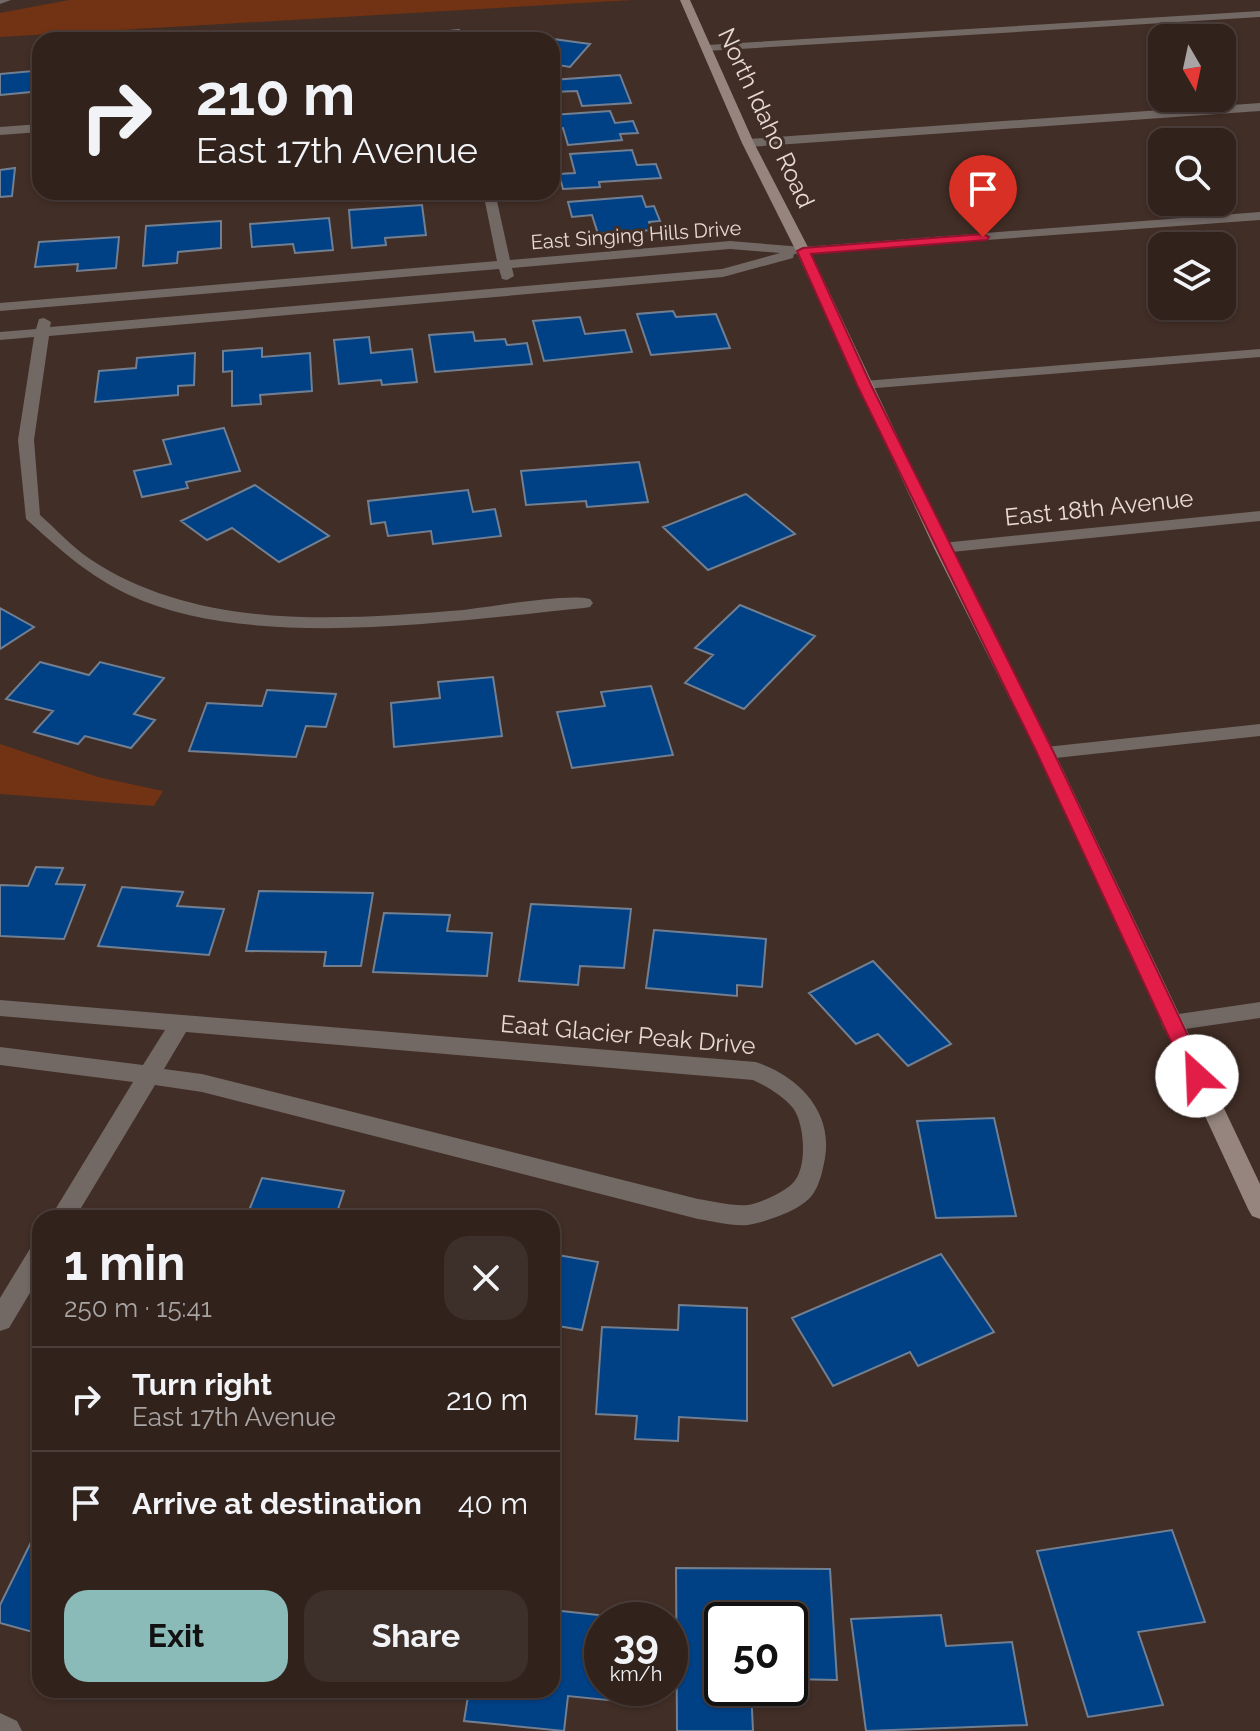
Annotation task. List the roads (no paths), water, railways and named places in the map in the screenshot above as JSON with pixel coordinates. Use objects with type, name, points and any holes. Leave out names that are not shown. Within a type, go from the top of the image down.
[{"type":"main road","name":"North Idaho Road","points":[[685,0],[748,143],[803,251],[942,548],[1046,753],[1260,1209]]},
{"type":"street","points":[[0,1],[6,0]]},
{"type":"street","points":[[707,48],[1260,14]]},
{"type":"street","points":[[748,143],[1260,107]]},
{"type":"street","points":[[0,131],[32,129]]},
{"type":"street","points":[[491,200],[511,292]]},
{"type":"street","points":[[803,251],[1260,216]]},
{"type":"street","name":"East Singing Hills Drive","points":[[0,307],[730,245],[803,251]]},
{"type":"street","name":"East Singing Hills Drive","points":[[0,336],[723,273],[803,251]]},
{"type":"street","points":[[47,303],[26,440],[32,516],[87,565],[129,588],[179,606],[259,619],[347,624],[584,603]]},
{"type":"street","points":[[864,385],[1260,353]]},
{"type":"street","name":"East 18th Avenue","points":[[942,548],[1260,516]]},
{"type":"street","points":[[1046,753],[1260,730]]},
{"type":"street","name":"Eaat Glacier Peak Drive","points":[[0,1008],[756,1071],[781,1081],[805,1106],[817,1150],[804,1189],[767,1210],[750,1215],[731,1215],[630,1193],[202,1083],[0,1056]]},
{"type":"street","points":[[1172,1023],[1260,1010]]},
{"type":"street","points":[[67,1210],[180,1024]]},
{"type":"street","points":[[0,1320],[32,1267]]},
{"type":"street","points":[[0,1728],[7,1731]]}]
